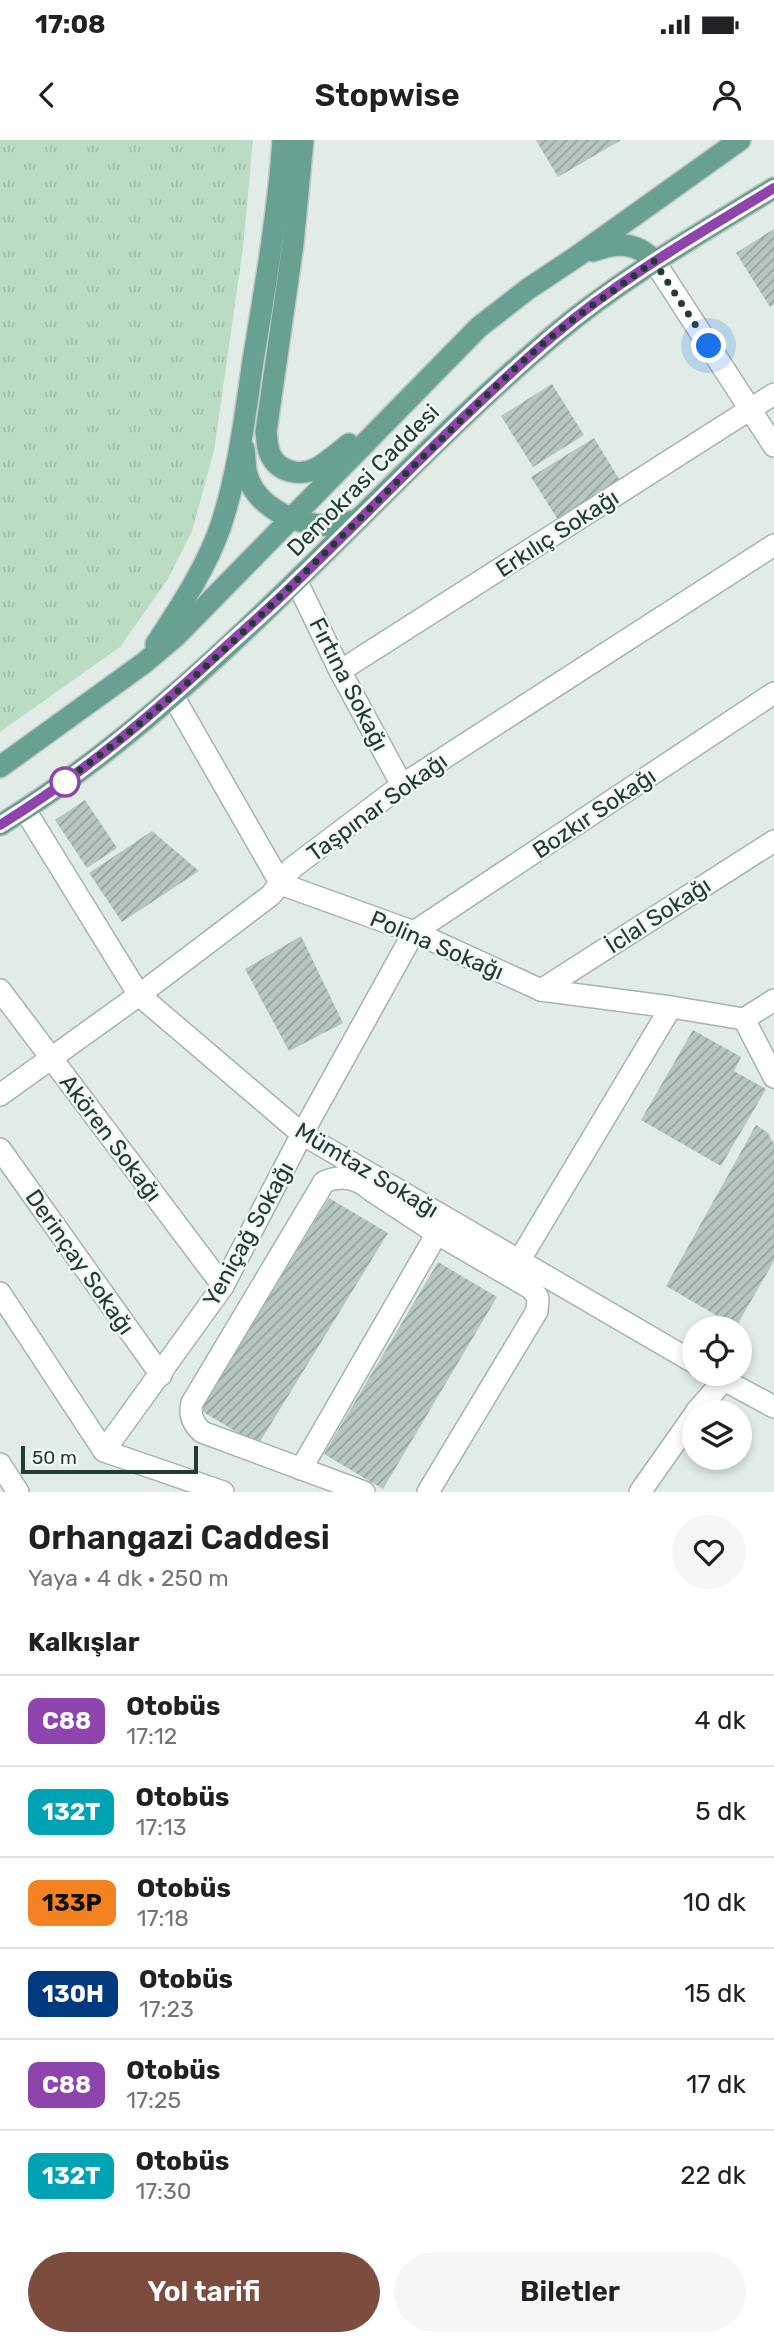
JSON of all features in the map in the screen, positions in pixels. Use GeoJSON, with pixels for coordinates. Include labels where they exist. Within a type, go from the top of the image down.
{"type":"FeatureCollection","features":[{"type":"Feature","properties":{"kind":"main road"},"geometry":{"type":"LineString","coordinates":[[144,663],[195,582],[220,528],[243,430],[280,185],[283,140]]}},
{"type":"Feature","properties":{"kind":"main road"},"geometry":{"type":"LineString","coordinates":[[303,140],[293,244],[266,432],[268,451],[274,462],[286,470],[300,473],[316,468],[399,408]]}},
{"type":"Feature","properties":{"kind":"main road","name":"Demokrasi Caddesi"},"geometry":{"type":"LineString","coordinates":[[0,767],[144,663],[176,636],[479,327],[528,289],[740,140]]}},
{"type":"Feature","properties":{"kind":"main road","name":"Demokrasi Caddesi"},"geometry":{"type":"LineString","coordinates":[[0,825],[100,757],[173,696],[297,582],[359,519],[556,333],[654,261],[774,188]]}},
{"type":"Feature","properties":{"kind":"main road"},"geometry":{"type":"LineString","coordinates":[[576,257],[608,245],[626,244],[644,250],[654,261]]}},
{"type":"Feature","properties":{"kind":"main road"},"geometry":{"type":"LineString","coordinates":[[243,430],[246,473],[254,490],[270,507],[290,518],[310,524],[336,525],[359,519]]}},
{"type":"Feature","properties":{"kind":"street"},"geometry":{"type":"LineString","coordinates":[[654,261],[774,446]]}},
{"type":"Feature","properties":{"kind":"street","name":"Erkılıç Sokağı"},"geometry":{"type":"LineString","coordinates":[[340,671],[774,394]]}},
{"type":"Feature","properties":{"kind":"street","name":"Taşpınar Sokağı"},"geometry":{"type":"LineString","coordinates":[[0,1095],[271,895],[292,868],[402,785],[774,545]]}},
{"type":"Feature","properties":{"kind":"street","name":"Fırtına Sokağı"},"geometry":{"type":"LineString","coordinates":[[297,582],[340,671],[402,785]]}},
{"type":"Feature","properties":{"kind":"street","name":"Bozkır Sokağı"},"geometry":{"type":"LineString","coordinates":[[414,932],[774,693]]}},
{"type":"Feature","properties":{"kind":"street"},"geometry":{"type":"LineString","coordinates":[[173,696],[281,884]]}},
{"type":"Feature","properties":{"kind":"street","name":"Mümtaz Sokağı"},"geometry":{"type":"LineString","coordinates":[[25,810],[139,995],[302,1134],[441,1225],[519,1261],[682,1355]]}},
{"type":"Feature","properties":{"kind":"street","name":"İclal Sokağı"},"geometry":{"type":"LineString","coordinates":[[541,990],[774,841]]}},
{"type":"Feature","properties":{"kind":"street","name":"Polina Sokağı"},"geometry":{"type":"LineString","coordinates":[[281,884],[414,932],[541,990],[744,1019]]}},
{"type":"Feature","properties":{"kind":"street","name":"Yeniçağ Sokağı"},"geometry":{"type":"LineString","coordinates":[[104,1451],[223,1286],[302,1134],[414,932]]}},
{"type":"Feature","properties":{"kind":"street","name":"Akören Sokağı"},"geometry":{"type":"LineString","coordinates":[[0,990],[223,1286]]}},
{"type":"Feature","properties":{"kind":"street"},"geometry":{"type":"LineString","coordinates":[[774,1000],[744,1019],[774,1077]]}},
{"type":"Feature","properties":{"kind":"street"},"geometry":{"type":"LineString","coordinates":[[519,1261],[671,1007]]}},
{"type":"Feature","properties":{"kind":"street","name":"Derinçay Sokağı"},"geometry":{"type":"LineString","coordinates":[[0,1149],[161,1375]]}},
{"type":"Feature","properties":{"kind":"street"},"geometry":{"type":"LineString","coordinates":[[364,1492],[202,1432],[193,1420],[191,1409],[192,1403],[324,1182],[338,1178],[357,1180],[441,1225],[532,1289],[538,1298],[537,1311],[428,1492]]}},
{"type":"Feature","properties":{"kind":"street"},"geometry":{"type":"LineString","coordinates":[[301,1469],[441,1225]]}},
{"type":"Feature","properties":{"kind":"street"},"geometry":{"type":"LineString","coordinates":[[0,1293],[104,1451],[223,1492]]}},
{"type":"Feature","properties":{"kind":"street"},"geometry":{"type":"LineString","coordinates":[[735,1386],[774,1407]]}},
{"type":"Feature","properties":{"kind":"street"},"geometry":{"type":"LineString","coordinates":[[640,1492],[682,1432]]}},
{"type":"Feature","properties":{"kind":"street"},"geometry":{"type":"LineString","coordinates":[[0,1464],[18,1492]]}},
{"type":"Feature","properties":{"kind":"green space"},"geometry":{"type":"Polygon","coordinates":[[[0,140],[253,140],[243,247],[214,451],[192,531],[168,579],[120,647],[0,732],[0,140]]]}},
{"type":"Feature","properties":{"kind":"building"},"geometry":{"type":"Polygon","coordinates":[[[536,140],[621,140],[558,177],[536,140]]]}},
{"type":"Feature","properties":{"kind":"building"},"geometry":{"type":"Polygon","coordinates":[[[774,229],[774,305],[770,307],[736,253],[774,229]]]}},
{"type":"Feature","properties":{"kind":"building"},"geometry":{"type":"Polygon","coordinates":[[[552,384],[584,435],[533,467],[501,416],[552,384]]]}},
{"type":"Feature","properties":{"kind":"building"},"geometry":{"type":"Polygon","coordinates":[[[594,438],[621,482],[558,520],[531,477],[594,438]]]}},
{"type":"Feature","properties":{"kind":"building"},"geometry":{"type":"Polygon","coordinates":[[[85,800],[117,848],[87,868],[55,820],[85,800]]]}},
{"type":"Feature","properties":{"kind":"building"},"geometry":{"type":"Polygon","coordinates":[[[152,831],[199,871],[122,922],[89,873],[152,831]]]}},
{"type":"Feature","properties":{"kind":"building"},"geometry":{"type":"Polygon","coordinates":[[[301,936],[343,1023],[289,1051],[245,969],[301,936]]]}},
{"type":"Feature","properties":{"kind":"building"},"geometry":{"type":"Polygon","coordinates":[[[693,1030],[741,1057],[734,1071],[766,1089],[721,1166],[641,1120],[693,1030]]]}},
{"type":"Feature","properties":{"kind":"building"},"geometry":{"type":"Polygon","coordinates":[[[756,1125],[768,1133],[774,1144],[774,1261],[742,1316],[717,1316],[666,1286],[756,1125]]]}},
{"type":"Feature","properties":{"kind":"building"},"geometry":{"type":"Polygon","coordinates":[[[329,1198],[388,1233],[258,1445],[200,1410],[329,1198]]]}},
{"type":"Feature","properties":{"kind":"building"},"geometry":{"type":"Polygon","coordinates":[[[438,1262],[497,1297],[383,1489],[324,1454],[438,1262]]]}},
{"type":"Feature","properties":{"kind":"bus line","name":"C88"},"geometry":{"type":"LineString","coordinates":[[0,825],[100,757],[173,696],[297,582],[386,492],[556,333],[654,261],[774,188]]}},
{"type":"Feature","properties":{"kind":"route"},"geometry":{"type":"LineString","coordinates":[[65,782],[62,783],[100,757],[173,696],[297,582],[386,492],[556,333],[654,261],[709,346]]}}]}
